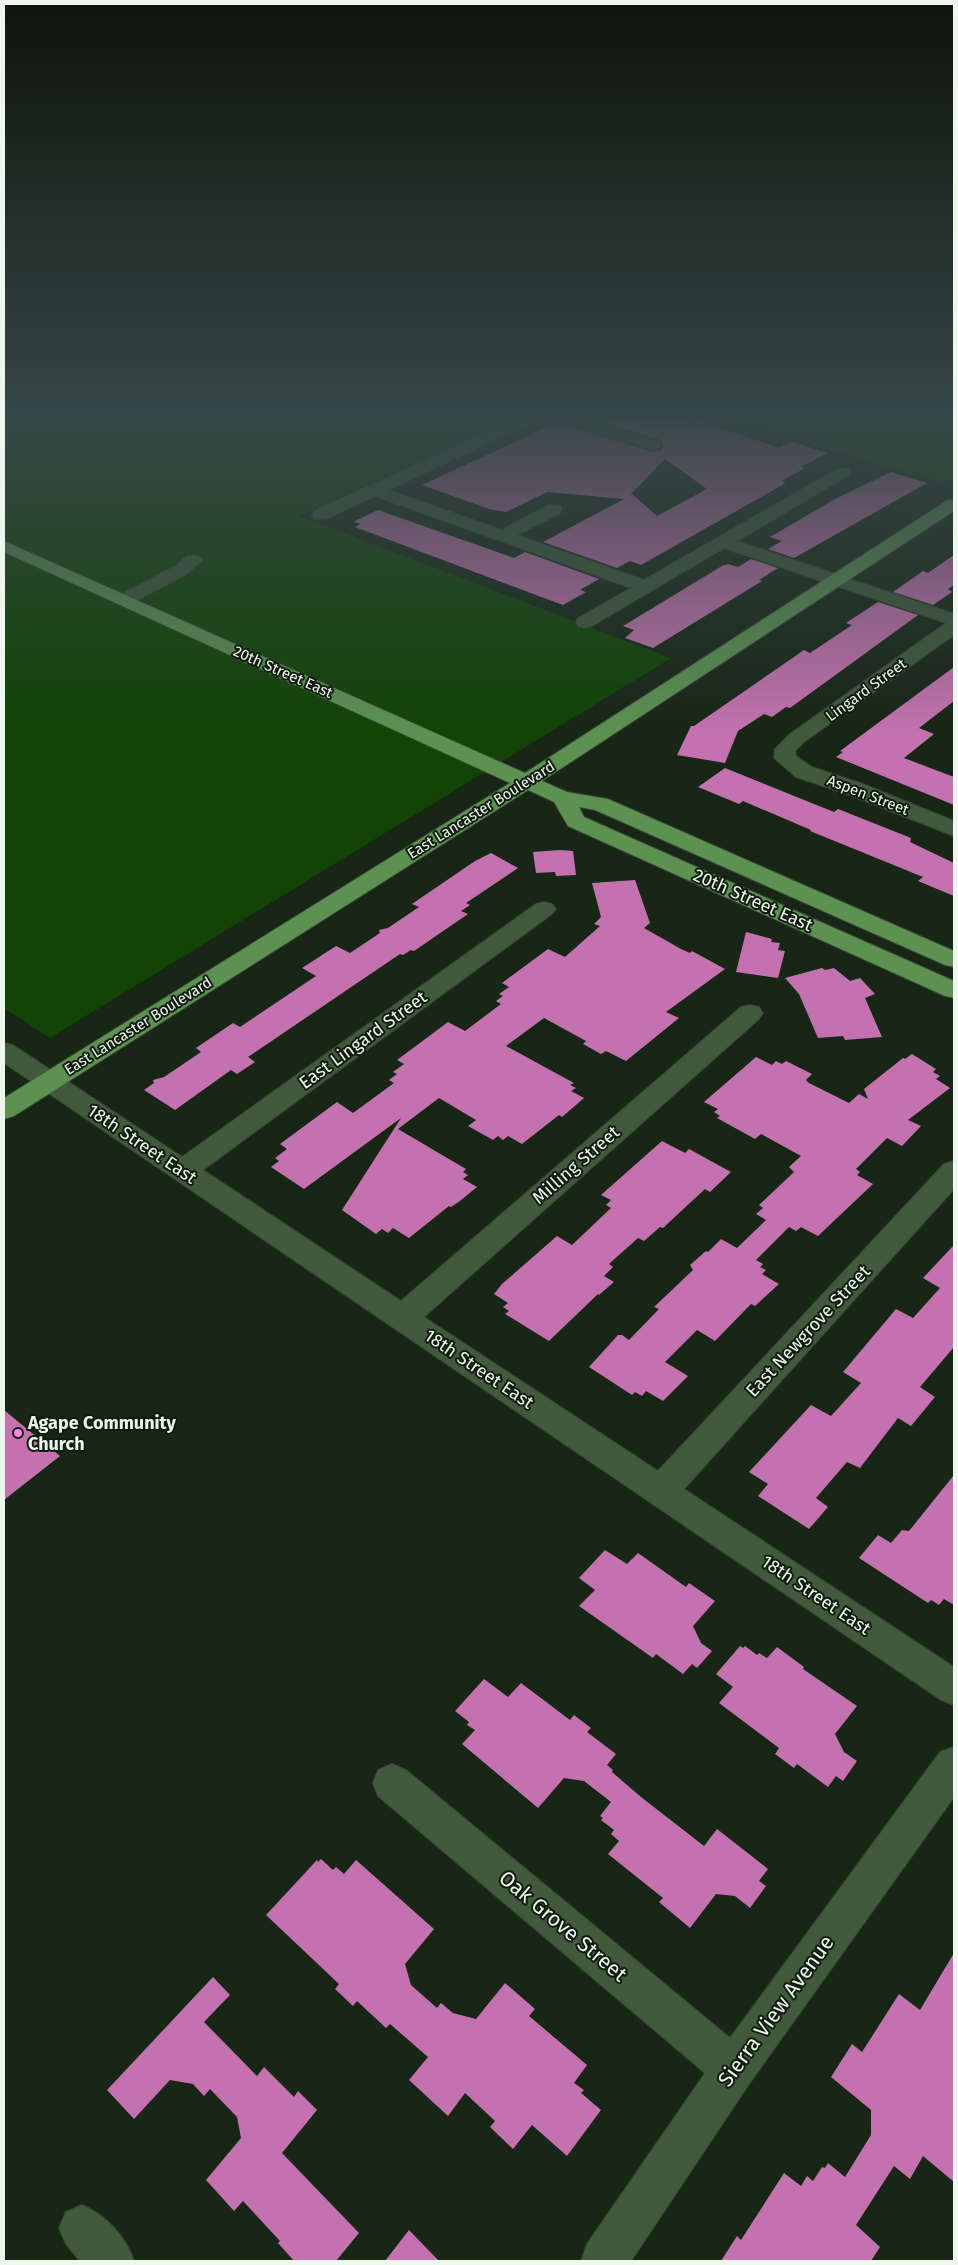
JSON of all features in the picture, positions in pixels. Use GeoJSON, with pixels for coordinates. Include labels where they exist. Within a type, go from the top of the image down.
{"type":"FeatureCollection","features":[{"type":"Feature","properties":{"kind":"main road","name":"East Lancaster Boulevard"},"geometry":{"type":"LineString","coordinates":[[4,1110],[526,782],[930,520]]}},
{"type":"Feature","properties":{"kind":"main road","name":"20th Street East"},"geometry":{"type":"LineString","coordinates":[[4,546],[562,798],[600,804],[954,960]]}},
{"type":"Feature","properties":{"kind":"main road","name":"20th Street East"},"geometry":{"type":"LineString","coordinates":[[562,798],[576,821],[954,990]]}},
{"type":"Feature","properties":{"kind":"street"},"geometry":{"type":"LineString","coordinates":[[457,520],[645,587]]}},
{"type":"Feature","properties":{"kind":"street"},"geometry":{"type":"LineString","coordinates":[[503,536],[534,520]]}},
{"type":"Feature","properties":{"kind":"street"},"geometry":{"type":"LineString","coordinates":[[585,622],[761,520]]}},
{"type":"Feature","properties":{"kind":"street"},"geometry":{"type":"LineString","coordinates":[[723,542],[954,620]]}},
{"type":"Feature","properties":{"kind":"street"},"geometry":{"type":"LineString","coordinates":[[124,600],[181,570],[193,560]]}},
{"type":"Feature","properties":{"kind":"street","name":"Lingard Street"},"geometry":{"type":"LineString","coordinates":[[785,758],[785,748],[797,738],[954,626]]}},
{"type":"Feature","properties":{"kind":"street","name":"Aspen Street"},"geometry":{"type":"LineString","coordinates":[[785,758],[804,772],[855,789],[954,829]]}},
{"type":"Feature","properties":{"kind":"street","name":"East Lingard Street"},"geometry":{"type":"LineString","coordinates":[[182,1171],[544,909]]}},
{"type":"Feature","properties":{"kind":"street","name":"Milling Street"},"geometry":{"type":"LineString","coordinates":[[402,1318],[750,1013]]}},
{"type":"Feature","properties":{"kind":"street","name":"18th Street East"},"geometry":{"type":"LineString","coordinates":[[4,1051],[954,1688]]}},
{"type":"Feature","properties":{"kind":"street","name":"East Newgrove Street"},"geometry":{"type":"LineString","coordinates":[[661,1491],[954,1171]]}},
{"type":"Feature","properties":{"kind":"street","name":"Sierra View Avenue"},"geometry":{"type":"LineString","coordinates":[[604,2261],[734,2068],[954,1764]]}},
{"type":"Feature","properties":{"kind":"street","name":"Oak Grove Street"},"geometry":{"type":"LineString","coordinates":[[392,1783],[734,2068]]}},
{"type":"Feature","properties":{"kind":"street"},"geometry":{"type":"LineString","coordinates":[[82,2228],[111,2261]]}},
{"type":"Feature","properties":{"kind":"green space"},"geometry":{"type":"Polygon","coordinates":[[[4,520],[309,520],[671,658],[50,1038],[4,1008],[4,520]]]}},
{"type":"Feature","properties":{"kind":"building"},"geometry":{"type":"Polygon","coordinates":[[[358,520],[405,520],[514,558],[525,552],[599,579],[580,590],[586,592],[563,605],[355,527],[361,524],[353,522],[358,520]]]}},
{"type":"Feature","properties":{"kind":"building"},"geometry":{"type":"Polygon","coordinates":[[[585,520],[721,520],[641,565],[630,561],[617,568],[543,542],[585,520]]]}},
{"type":"Feature","properties":{"kind":"building"},"geometry":{"type":"Polygon","coordinates":[[[800,520],[862,520],[794,558],[768,549],[782,541],[770,537],[800,520]]]}},
{"type":"Feature","properties":{"kind":"building"},"geometry":{"type":"Polygon","coordinates":[[[954,555],[954,585],[948,589],[952,592],[933,605],[893,592],[923,571],[928,573],[954,555]]]}},
{"type":"Feature","properties":{"kind":"building"},"geometry":{"type":"Polygon","coordinates":[[[751,559],[778,568],[759,580],[762,581],[653,648],[625,638],[634,630],[623,626],[722,566],[728,564],[738,567],[751,559]]]}},
{"type":"Feature","properties":{"kind":"building"},"geometry":{"type":"Polygon","coordinates":[[[878,602],[918,615],[790,708],[786,707],[772,717],[764,714],[738,731],[725,763],[677,755],[691,726],[694,726],[804,650],[810,653],[852,625],[846,623],[878,602]]]}},
{"type":"Feature","properties":{"kind":"building"},"geometry":{"type":"Polygon","coordinates":[[[954,667],[954,701],[919,728],[934,734],[904,758],[954,777],[954,805],[836,757],[843,752],[840,751],[954,667]]]}},
{"type":"Feature","properties":{"kind":"building"},"geometry":{"type":"Polygon","coordinates":[[[725,768],[834,812],[838,809],[911,838],[910,842],[954,863],[954,896],[918,881],[923,877],[810,831],[743,801],[739,804],[698,787],[725,768]]]}},
{"type":"Feature","properties":{"kind":"building"},"geometry":{"type":"Polygon","coordinates":[[[573,851],[576,875],[556,876],[555,872],[536,873],[533,852],[573,851]]]}},
{"type":"Feature","properties":{"kind":"building"},"geometry":{"type":"Polygon","coordinates":[[[491,853],[518,868],[466,903],[470,905],[461,911],[468,914],[414,951],[411,950],[403,955],[400,954],[248,1057],[255,1062],[237,1074],[231,1070],[175,1110],[144,1090],[154,1083],[153,1080],[164,1077],[201,1052],[196,1048],[233,1023],[240,1027],[316,976],[302,968],[336,946],[350,953],[380,933],[379,930],[388,928],[419,907],[412,904],[475,861],[491,853]]]}},
{"type":"Feature","properties":{"kind":"building"},"geometry":{"type":"Polygon","coordinates":[[[635,880],[650,923],[644,928],[681,949],[690,953],[692,951],[725,969],[666,1012],[679,1018],[626,1061],[606,1051],[601,1054],[583,1044],[586,1041],[544,1018],[506,1046],[574,1083],[570,1085],[576,1088],[571,1091],[584,1098],[562,1117],[559,1115],[522,1144],[508,1136],[503,1140],[498,1136],[493,1140],[468,1126],[476,1120],[439,1098],[398,1129],[466,1169],[463,1172],[468,1175],[463,1179],[477,1187],[460,1201],[451,1207],[449,1206],[409,1238],[393,1228],[388,1233],[382,1229],[376,1234],[342,1210],[401,1118],[304,1189],[271,1167],[279,1161],[275,1158],[287,1149],[280,1144],[337,1102],[353,1113],[394,1083],[389,1080],[397,1074],[393,1072],[404,1064],[397,1060],[448,1022],[465,1031],[501,1004],[496,1001],[503,996],[499,994],[509,987],[502,983],[548,949],[565,957],[600,926],[594,924],[601,917],[592,883],[635,880]]]}},
{"type":"Feature","properties":{"kind":"building"},"geometry":{"type":"Polygon","coordinates":[[[746,932],[772,939],[771,942],[780,943],[778,950],[785,951],[778,978],[736,972],[746,932]]]}},
{"type":"Feature","properties":{"kind":"building"},"geometry":{"type":"Polygon","coordinates":[[[822,968],[825,970],[834,968],[850,981],[860,978],[875,994],[865,998],[882,1037],[845,1040],[843,1036],[818,1038],[799,994],[785,978],[822,968]]]}},
{"type":"Feature","properties":{"kind":"building"},"geometry":{"type":"Polygon","coordinates":[[[912,1054],[936,1069],[933,1072],[940,1076],[936,1079],[950,1088],[908,1120],[921,1126],[902,1146],[887,1138],[856,1169],[860,1172],[857,1175],[873,1184],[818,1236],[801,1227],[796,1231],[789,1227],[756,1260],[763,1264],[760,1267],[766,1270],[762,1274],[779,1284],[755,1306],[751,1304],[715,1341],[697,1330],[665,1362],[688,1376],[663,1401],[646,1391],[642,1396],[635,1392],[632,1395],[589,1367],[618,1335],[622,1335],[629,1340],[659,1309],[654,1307],[693,1270],[690,1265],[706,1251],[708,1252],[721,1239],[737,1248],[766,1220],[756,1214],[763,1208],[759,1205],[794,1172],[789,1167],[801,1156],[761,1134],[755,1139],[717,1118],[720,1116],[714,1112],[718,1109],[704,1102],[756,1057],[772,1065],[776,1061],[782,1064],[786,1061],[812,1074],[806,1080],[809,1083],[849,1103],[859,1094],[868,1099],[864,1089],[903,1058],[905,1059],[912,1054]]]}},
{"type":"Feature","properties":{"kind":"building"},"geometry":{"type":"Polygon","coordinates":[[[662,1141],[685,1153],[689,1149],[731,1172],[710,1192],[705,1189],[663,1228],[660,1227],[644,1241],[638,1238],[609,1264],[613,1267],[604,1276],[614,1282],[598,1294],[549,1341],[505,1314],[509,1311],[503,1307],[508,1303],[494,1294],[502,1284],[557,1236],[572,1245],[611,1208],[606,1205],[611,1200],[601,1195],[662,1141]]]}},
{"type":"Feature","properties":{"kind":"building"},"geometry":{"type":"Polygon","coordinates":[[[954,1245],[954,1347],[920,1387],[935,1397],[911,1426],[898,1418],[860,1468],[847,1462],[816,1498],[828,1507],[809,1529],[758,1496],[768,1484],[749,1472],[811,1405],[831,1416],[861,1383],[843,1372],[896,1309],[913,1318],[940,1288],[923,1278],[954,1245]]]}},
{"type":"Feature","properties":{"kind":"building","name":"Agape Community Church"},"geometry":{"type":"Polygon","coordinates":[[[4,1410],[60,1456],[4,1500],[4,1410]]]}},
{"type":"Feature","properties":{"kind":"building"},"geometry":{"type":"Polygon","coordinates":[[[954,1475],[954,1605],[944,1599],[939,1605],[931,1600],[928,1603],[859,1558],[878,1535],[891,1543],[902,1530],[909,1531],[954,1475]]]}},
{"type":"Feature","properties":{"kind":"building"},"geometry":{"type":"Polygon","coordinates":[[[605,1550],[627,1564],[638,1553],[686,1587],[689,1583],[715,1601],[693,1626],[701,1643],[712,1651],[697,1668],[692,1664],[683,1674],[656,1654],[653,1658],[579,1606],[595,1590],[579,1578],[605,1550]]]}},
{"type":"Feature","properties":{"kind":"building"},"geometry":{"type":"Polygon","coordinates":[[[740,1646],[743,1648],[745,1646],[757,1655],[759,1653],[767,1658],[777,1647],[804,1667],[803,1669],[857,1706],[835,1734],[844,1752],[857,1761],[843,1781],[836,1776],[828,1787],[797,1764],[794,1768],[775,1754],[779,1748],[719,1703],[733,1687],[716,1674],[740,1646]]]}},
{"type":"Feature","properties":{"kind":"building"},"geometry":{"type":"Polygon","coordinates":[[[484,1679],[508,1697],[521,1683],[570,1720],[574,1715],[591,1728],[587,1732],[616,1754],[607,1765],[613,1770],[612,1772],[641,1797],[704,1846],[717,1829],[768,1869],[759,1881],[766,1886],[750,1908],[735,1896],[716,1894],[690,1928],[659,1902],[663,1898],[608,1854],[619,1841],[611,1834],[614,1830],[601,1820],[603,1818],[600,1816],[611,1802],[584,1781],[564,1778],[538,1808],[462,1744],[475,1730],[467,1725],[469,1722],[455,1711],[484,1679]]]}},
{"type":"Feature","properties":{"kind":"building"},"geometry":{"type":"Polygon","coordinates":[[[321,1859],[333,1870],[336,1867],[344,1874],[356,1860],[434,1929],[405,1964],[411,1985],[437,2008],[441,2003],[453,2013],[476,2019],[505,1983],[535,2009],[529,2016],[587,2065],[574,2083],[584,2090],[581,2093],[601,2110],[567,2156],[532,2125],[513,2149],[490,2127],[495,2121],[465,2093],[448,2116],[409,2080],[428,2057],[390,2024],[386,2028],[357,2001],[353,2006],[335,1989],[339,1984],[266,1915],[317,1860],[318,1862],[321,1859]]]}},
{"type":"Feature","properties":{"kind":"building"},"geometry":{"type":"Polygon","coordinates":[[[954,1953],[954,2182],[923,2156],[910,2179],[894,2166],[856,2225],[880,2247],[871,2261],[721,2261],[737,2236],[741,2240],[784,2173],[801,2186],[807,2176],[813,2181],[822,2167],[825,2168],[828,2163],[845,2177],[871,2135],[871,2110],[831,2077],[852,2044],[862,2052],[899,1994],[920,2010],[954,1953]]]}},
{"type":"Feature","properties":{"kind":"building"},"geometry":{"type":"Polygon","coordinates":[[[213,1977],[230,1995],[204,2022],[257,2076],[264,2067],[294,2097],[298,2091],[317,2110],[282,2153],[359,2233],[336,2261],[294,2261],[278,2243],[280,2241],[243,2201],[234,2211],[206,2180],[241,2138],[237,2117],[210,2089],[204,2096],[193,2084],[170,2080],[134,2119],[107,2090],[213,1977]]]}},
{"type":"Feature","properties":{"kind":"building"},"geometry":{"type":"Polygon","coordinates":[[[409,2230],[439,2261],[385,2261],[409,2230]]]}},
{"type":"Feature","properties":{"kind":"place","name":"Agape Community Church"},"geometry":{"type":"Point","coordinates":[18,1433]}}]}
